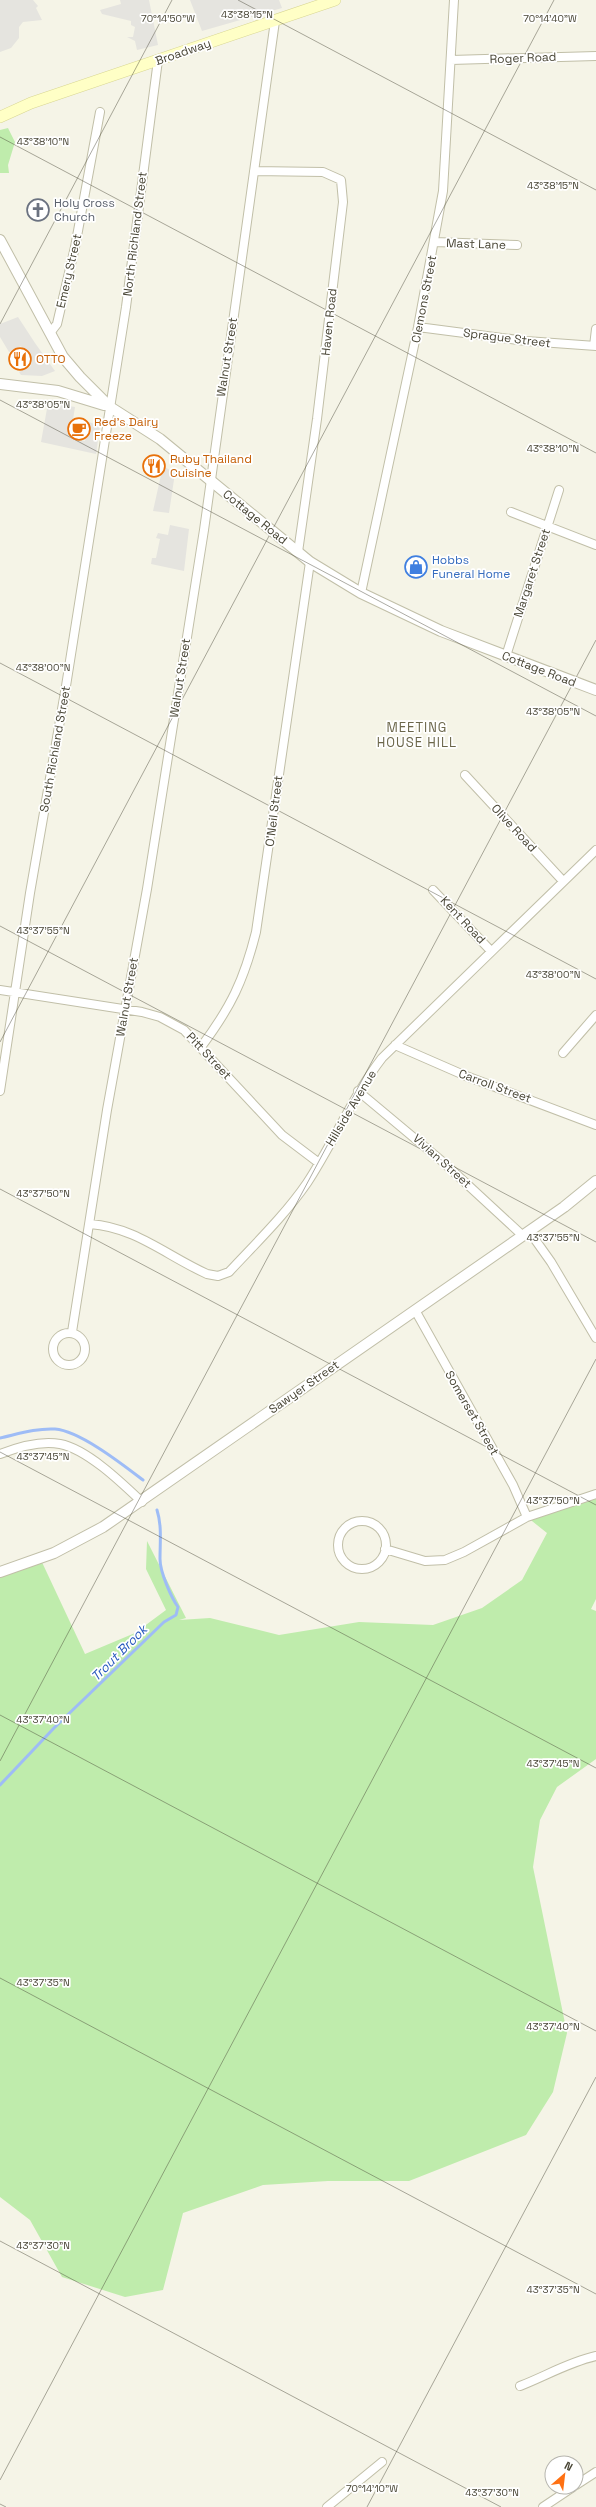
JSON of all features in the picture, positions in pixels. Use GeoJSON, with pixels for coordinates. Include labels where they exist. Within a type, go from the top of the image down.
{"type":"FeatureCollection","features":[{"type":"Feature","properties":{"kind":"main road","name":"Broadway"},"geometry":{"type":"LineString","coordinates":[[0,117],[31,103],[335,0]]}},
{"type":"Feature","properties":{"kind":"main road","name":"Broadway"},"geometry":{"type":"LineString","coordinates":[[0,108],[31,103]]}},
{"type":"Feature","properties":{"kind":"street","name":"Clemons Street"},"geometry":{"type":"LineString","coordinates":[[361,593],[418,327],[435,242],[443,191],[454,0]]}},
{"type":"Feature","properties":{"kind":"street","name":"Walnut Street"},"geometry":{"type":"LineString","coordinates":[[72,1332],[125,1008],[147,889],[211,481],[275,21]]}},
{"type":"Feature","properties":{"kind":"street","name":"Roger Road"},"geometry":{"type":"LineString","coordinates":[[451,60],[596,56]]}},
{"type":"Feature","properties":{"kind":"street","name":"North Richland Street"},"geometry":{"type":"LineString","coordinates":[[110,407],[127,299],[158,60]]}},
{"type":"Feature","properties":{"kind":"street","name":"Emery Street"},"geometry":{"type":"LineString","coordinates":[[50,333],[57,324],[74,255],[100,112]]}},
{"type":"Feature","properties":{"kind":"street","name":"Haven Road"},"geometry":{"type":"LineString","coordinates":[[254,171],[323,172],[341,180],[342,187],[343,202],[330,316],[298,552]]}},
{"type":"Feature","properties":{"kind":"street","name":"Cottage Road"},"geometry":{"type":"LineString","coordinates":[[0,240],[68,364],[110,407],[160,439],[310,562],[361,593],[442,631],[596,690]]}},
{"type":"Feature","properties":{"kind":"street","name":"Mast Lane"},"geometry":{"type":"LineString","coordinates":[[435,242],[517,245]]}},
{"type":"Feature","properties":{"kind":"street","name":"Sprague Street"},"geometry":{"type":"LineString","coordinates":[[418,327],[526,341],[595,346]]}},
{"type":"Feature","properties":{"kind":"street"},"geometry":{"type":"LineString","coordinates":[[595,346],[596,329]]}},
{"type":"Feature","properties":{"kind":"street"},"geometry":{"type":"LineString","coordinates":[[0,384],[58,391],[89,399],[110,407]]}},
{"type":"Feature","properties":{"kind":"street","name":"South Richland Street"},"geometry":{"type":"LineString","coordinates":[[0,1091],[110,407]]}},
{"type":"Feature","properties":{"kind":"street","name":"Margaret Street"},"geometry":{"type":"LineString","coordinates":[[506,656],[559,490]]}},
{"type":"Feature","properties":{"kind":"street"},"geometry":{"type":"LineString","coordinates":[[511,512],[546,527],[596,545]]}},
{"type":"Feature","properties":{"kind":"street","name":"O'Neil Street"},"geometry":{"type":"LineString","coordinates":[[201,1047],[225,1015],[238,989],[247,966],[256,932],[310,562]]}},
{"type":"Feature","properties":{"kind":"street","name":"Olive Road"},"geometry":{"type":"LineString","coordinates":[[465,775],[563,881]]}},
{"type":"Feature","properties":{"kind":"street","name":"Hillside Avenue"},"geometry":{"type":"LineString","coordinates":[[90,1224],[108,1225],[130,1233],[190,1267],[207,1274],[218,1276],[229,1272],[294,1202],[319,1163],[358,1091],[395,1045],[596,850]]}},
{"type":"Feature","properties":{"kind":"street","name":"Kent Road"},"geometry":{"type":"LineString","coordinates":[[433,890],[492,951]]}},
{"type":"Feature","properties":{"kind":"street","name":"Pitt Street"},"geometry":{"type":"LineString","coordinates":[[0,990],[125,1008],[160,1017],[184,1030],[282,1135],[319,1163]]}},
{"type":"Feature","properties":{"kind":"street"},"geometry":{"type":"LineString","coordinates":[[563,1053],[596,1015]]}},
{"type":"Feature","properties":{"kind":"street","name":"Carroll Street"},"geometry":{"type":"LineString","coordinates":[[395,1045],[466,1076],[596,1125]]}},
{"type":"Feature","properties":{"kind":"street","name":"Vivian Street"},"geometry":{"type":"LineString","coordinates":[[358,1091],[525,1233],[551,1262],[596,1338]]}},
{"type":"Feature","properties":{"kind":"street","name":"Sawyer Street"},"geometry":{"type":"LineString","coordinates":[[0,1572],[74,1544],[142,1502],[525,1233],[596,1180]]}},
{"type":"Feature","properties":{"kind":"street","name":"Somerset Street"},"geometry":{"type":"LineString","coordinates":[[415,1310],[513,1485],[527,1517]]}},
{"type":"Feature","properties":{"kind":"street"},"geometry":{"type":"LineString","coordinates":[[72,1332],[82,1338],[85,1344],[85,1355],[74,1364],[64,1364],[57,1359],[53,1347],[61,1334],[72,1332]]}},
{"type":"Feature","properties":{"kind":"street"},"geometry":{"type":"LineString","coordinates":[[0,1454],[32,1444],[59,1444],[67,1446],[103,1468],[142,1502]]}},
{"type":"Feature","properties":{"kind":"street"},"geometry":{"type":"LineString","coordinates":[[385,1549],[425,1560],[445,1560],[464,1552],[527,1517],[596,1494]]}},
{"type":"Feature","properties":{"kind":"street"},"geometry":{"type":"LineString","coordinates":[[366,1521],[380,1529],[385,1537],[385,1549],[378,1562],[371,1567],[360,1569],[348,1565],[343,1559],[338,1543],[340,1533],[348,1524],[366,1521]]}},
{"type":"Feature","properties":{"kind":"street"},"geometry":{"type":"LineString","coordinates":[[520,2386],[549,2375],[568,2364],[596,2356]]}},
{"type":"Feature","properties":{"kind":"street"},"geometry":{"type":"LineString","coordinates":[[327,2507],[382,2462]]}},
{"type":"Feature","properties":{"kind":"street"},"geometry":{"type":"LineString","coordinates":[[584,2480],[596,2472]]}},
{"type":"Feature","properties":{"kind":"street"},"geometry":{"type":"LineString","coordinates":[[543,2507],[561,2495]]}},
{"type":"Feature","properties":{"kind":"green space"},"geometry":{"type":"Polygon","coordinates":[[[8,128],[15,142],[8,165],[9,173],[0,173],[0,130],[8,128]]]}},
{"type":"Feature","properties":{"kind":"green space"},"geometry":{"type":"Polygon","coordinates":[[[596,1494],[596,1599],[591,1609],[596,1611],[596,1759],[557,1787],[540,1820],[533,1867],[567,2033],[553,2092],[526,2135],[409,2181],[328,2181],[263,2185],[183,2213],[163,2290],[125,2297],[62,2277],[30,2220],[0,2197],[0,1572],[40,1558],[85,1654],[135,1633],[166,1610],[146,1569],[147,1541],[186,1618],[179,1620],[210,1618],[279,1635],[359,1622],[433,1625],[482,1608],[522,1580],[547,1533],[527,1517],[596,1494]]]}},
{"type":"Feature","properties":{"kind":"shaded area"},"geometry":{"type":"Polygon","coordinates":[[[0,0],[33,0],[38,6],[36,8],[42,20],[23,22],[19,27],[19,38],[11,48],[0,52],[0,0]]]}},
{"type":"Feature","properties":{"kind":"shaded area"},"geometry":{"type":"Polygon","coordinates":[[[120,0],[149,0],[158,45],[137,50],[135,41],[127,37],[133,37],[135,27],[131,25],[131,21],[102,14],[100,10],[121,4],[120,0]]]}},
{"type":"Feature","properties":{"kind":"shaded area"},"geometry":{"type":"Polygon","coordinates":[[[190,0],[279,0],[282,8],[202,31],[190,0]]]}},
{"type":"Feature","properties":{"kind":"shaded area"},"geometry":{"type":"Polygon","coordinates":[[[18,317],[55,371],[42,376],[21,375],[19,372],[31,366],[21,346],[9,352],[0,337],[0,324],[18,317]]]}},
{"type":"Feature","properties":{"kind":"shaded area"},"geometry":{"type":"Polygon","coordinates":[[[48,403],[75,407],[70,438],[85,441],[89,422],[100,426],[96,454],[41,442],[48,403]]]}},
{"type":"Feature","properties":{"kind":"shaded area"},"geometry":{"type":"Polygon","coordinates":[[[163,466],[175,473],[169,513],[153,511],[163,466]]]}},
{"type":"Feature","properties":{"kind":"shaded area"},"geometry":{"type":"Polygon","coordinates":[[[170,525],[189,529],[184,571],[151,564],[152,558],[156,558],[160,539],[156,538],[158,533],[168,535],[170,525]]]}},
{"type":"Feature","properties":{"kind":"waterway","name":"Trout Brook"},"geometry":{"type":"LineString","coordinates":[[0,1438],[41,1429],[65,1431],[100,1449],[143,1480]]}},
{"type":"Feature","properties":{"kind":"waterway","name":"Trout Brook"},"geometry":{"type":"LineString","coordinates":[[0,1785],[54,1728],[164,1622],[176,1615],[178,1607],[166,1584],[160,1564],[160,1528],[157,1510]]}},
{"type":"Feature","properties":{"kind":"place","name":"Holy Cross Church"},"geometry":{"type":"Point","coordinates":[38,210]}},
{"type":"Feature","properties":{"kind":"place","name":"OTTO"},"geometry":{"type":"Point","coordinates":[20,359]}},
{"type":"Feature","properties":{"kind":"place","name":"Red's Dairy Freeze"},"geometry":{"type":"Point","coordinates":[79,429]}},
{"type":"Feature","properties":{"kind":"place","name":"Ruby Thailand Cuisine"},"geometry":{"type":"Point","coordinates":[154,466]}},
{"type":"Feature","properties":{"kind":"place","name":"Hobbs Funeral Home"},"geometry":{"type":"Point","coordinates":[416,567]}},
{"type":"Feature","properties":{"kind":"district","name":"MEETING HOUSE HILL"},"geometry":{"type":"Point","coordinates":[417,734]}}]}
